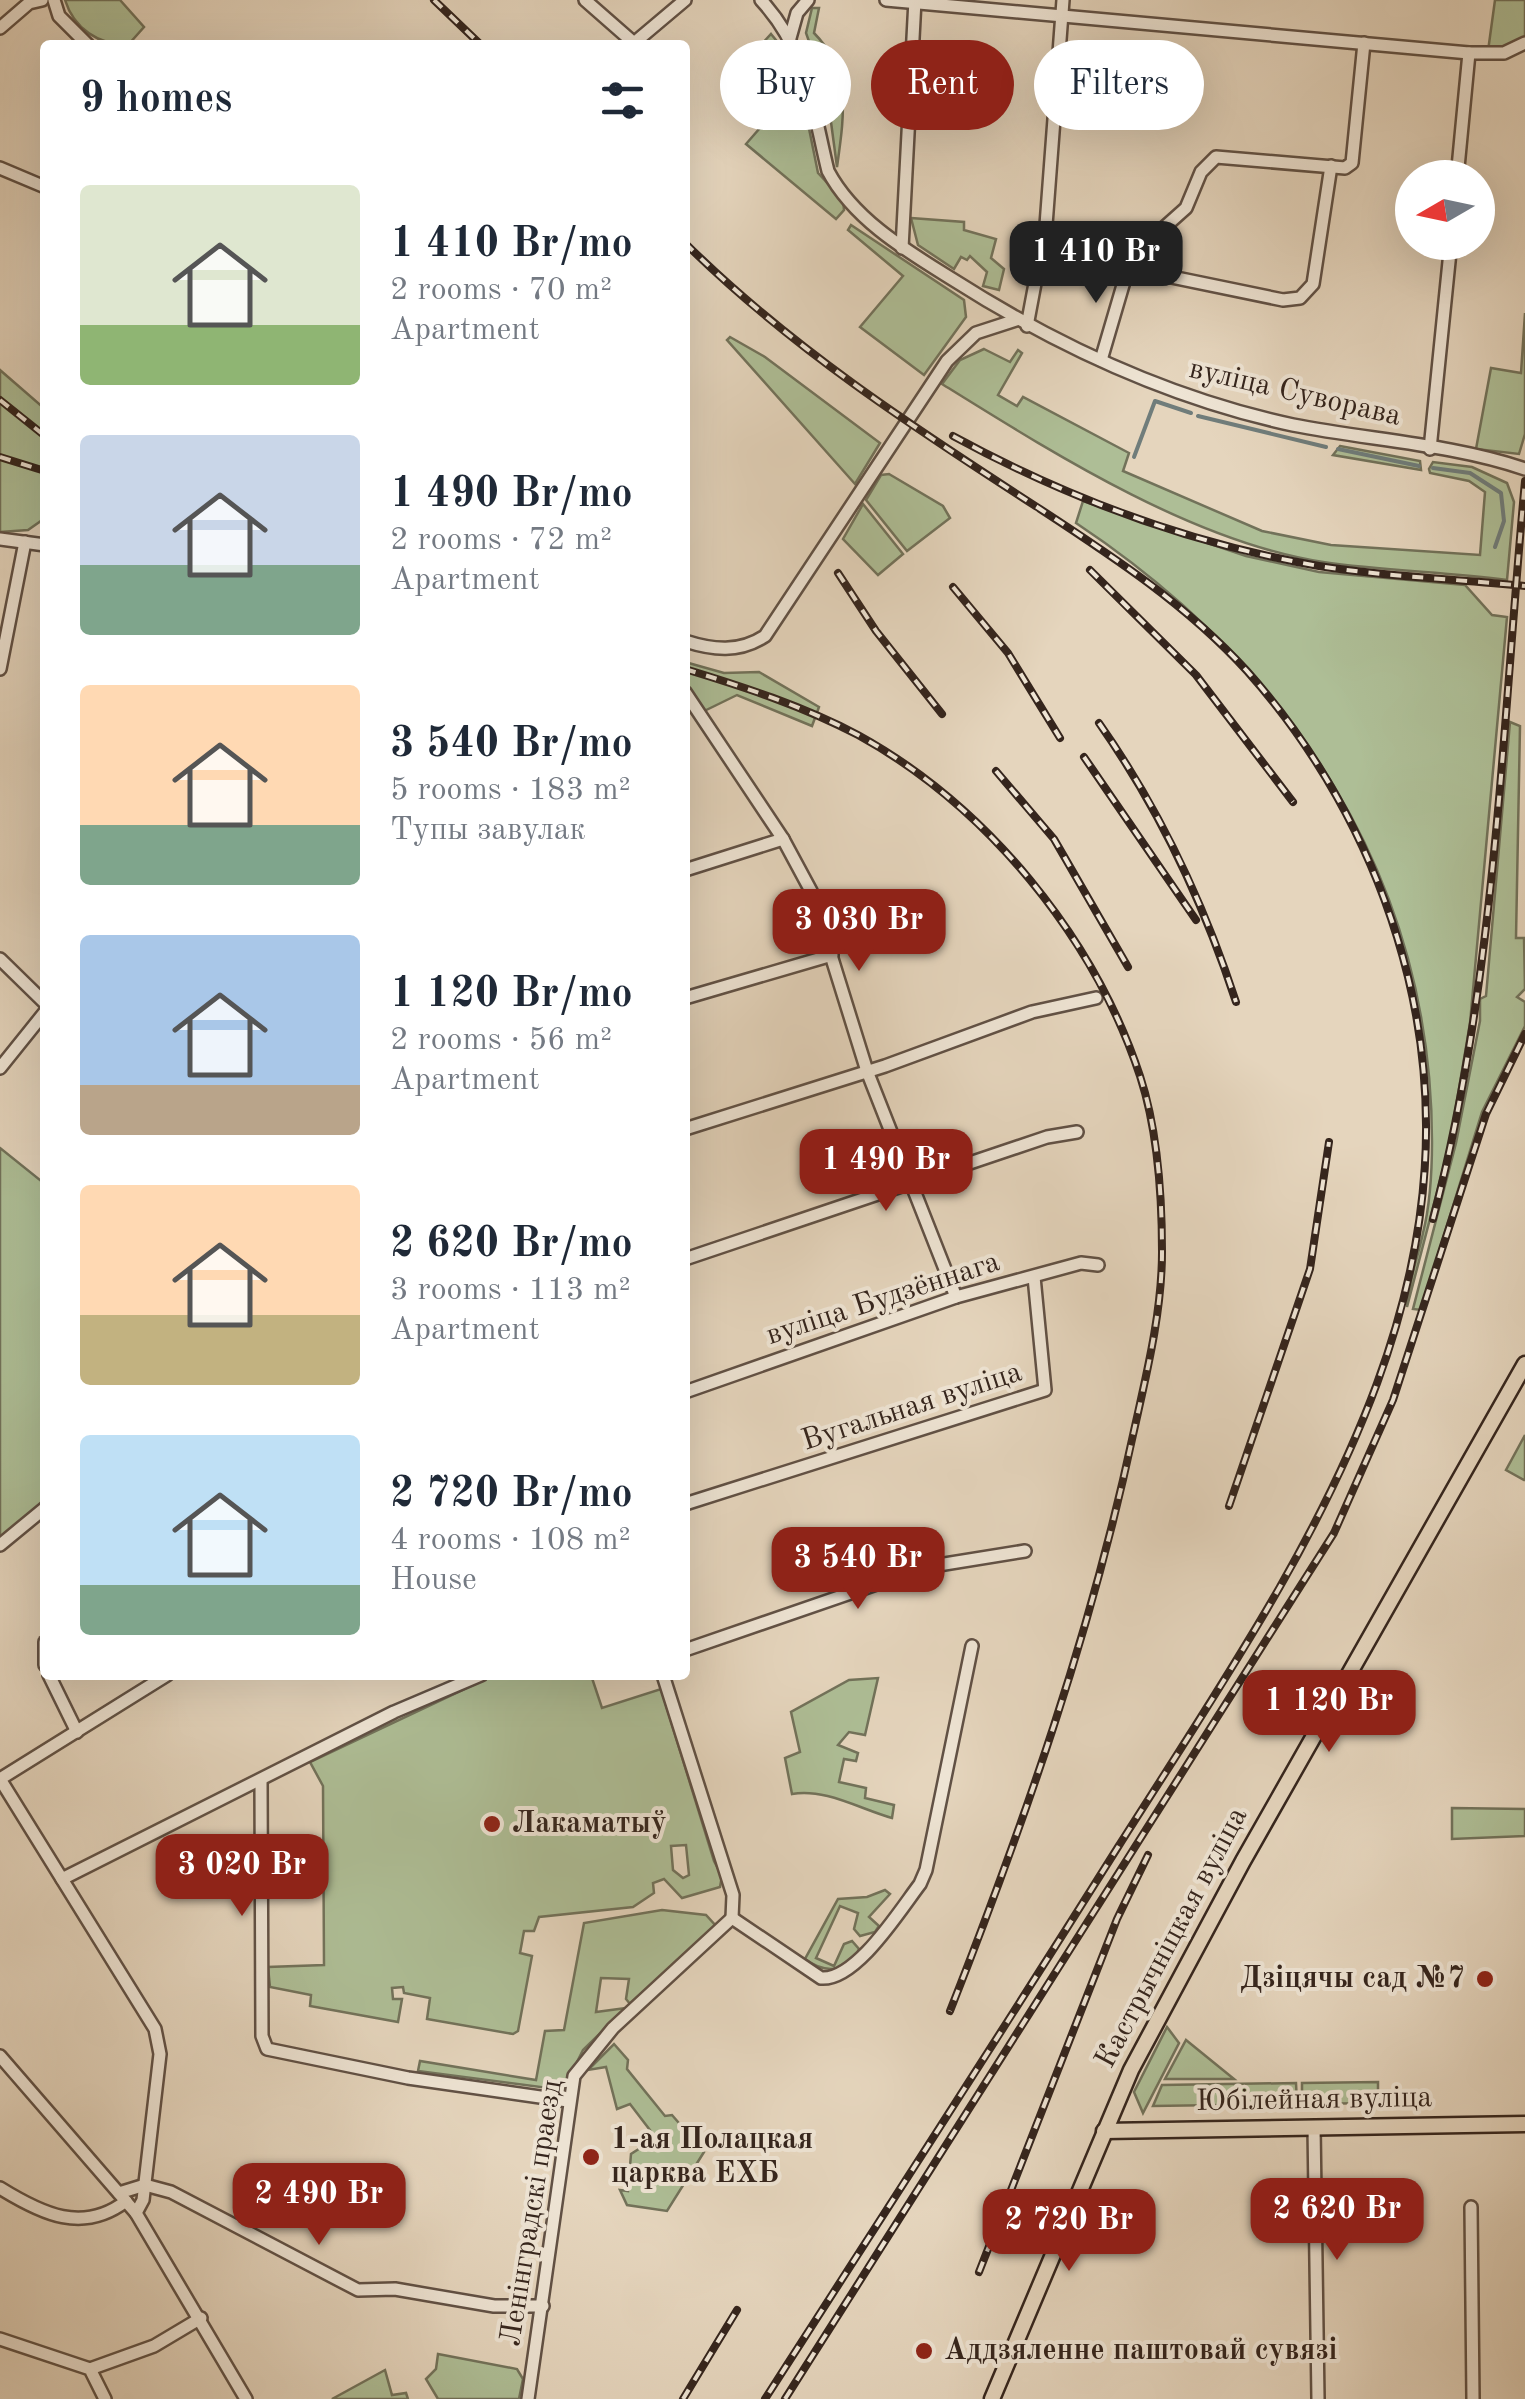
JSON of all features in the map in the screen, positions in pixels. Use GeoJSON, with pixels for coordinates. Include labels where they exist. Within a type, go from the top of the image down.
{"type":"FeatureCollection","features":[{"type":"Feature","properties":{"kind":"main road","name":"Кастрычніцкая вуліца"},"geometry":{"type":"LineString","coordinates":[[992,2399],[1131,2070],[1243,1861],[1525,1364]]}},
{"type":"Feature","properties":{"kind":"main road","name":"Юбілейная вуліца"},"geometry":{"type":"LineString","coordinates":[[1104,2131],[1525,2124]]}},
{"type":"Feature","properties":{"kind":"street"},"geometry":{"type":"LineString","coordinates":[[0,28],[29,4],[42,0]]}},
{"type":"Feature","properties":{"kind":"street"},"geometry":{"type":"LineString","coordinates":[[54,0],[60,16],[83,40]]}},
{"type":"Feature","properties":{"kind":"street"},"geometry":{"type":"LineString","coordinates":[[585,0],[631,40]]}},
{"type":"Feature","properties":{"kind":"street"},"geometry":{"type":"LineString","coordinates":[[637,40],[684,0]]}},
{"type":"Feature","properties":{"kind":"street","name":"вуліца Суворава"},"geometry":{"type":"LineString","coordinates":[[761,0],[790,38],[806,70],[828,170],[836,186],[902,248],[1022,323],[1198,400],[1291,424],[1525,469]]}},
{"type":"Feature","properties":{"kind":"street"},"geometry":{"type":"LineString","coordinates":[[790,38],[797,12],[808,0]]}},
{"type":"Feature","properties":{"kind":"street"},"geometry":{"type":"LineString","coordinates":[[886,0],[1469,53],[1504,53],[1525,43]]}},
{"type":"Feature","properties":{"kind":"street"},"geometry":{"type":"LineString","coordinates":[[690,642],[720,650],[739,648],[765,636],[947,361],[976,333],[1022,323],[1046,225],[1063,0]]}},
{"type":"Feature","properties":{"kind":"street"},"geometry":{"type":"LineString","coordinates":[[902,248],[915,2]]}},
{"type":"Feature","properties":{"kind":"street"},"geometry":{"type":"LineString","coordinates":[[1101,360],[1128,268],[1149,241],[1186,208],[1201,172],[1216,156],[1345,168],[1352,163],[1364,44]]}},
{"type":"Feature","properties":{"kind":"street"},"geometry":{"type":"LineString","coordinates":[[1459,160],[1469,53]]}},
{"type":"Feature","properties":{"kind":"street"},"geometry":{"type":"LineString","coordinates":[[1128,268],[1283,300],[1300,298],[1313,284],[1331,166]]}},
{"type":"Feature","properties":{"kind":"street"},"geometry":{"type":"LineString","coordinates":[[0,168],[40,184]]}},
{"type":"Feature","properties":{"kind":"street"},"geometry":{"type":"LineString","coordinates":[[1430,449],[1449,260]]}},
{"type":"Feature","properties":{"kind":"street"},"geometry":{"type":"LineString","coordinates":[[0,539],[40,544]]}},
{"type":"Feature","properties":{"kind":"street"},"geometry":{"type":"LineString","coordinates":[[0,669],[25,542]]}},
{"type":"Feature","properties":{"kind":"street"},"geometry":{"type":"LineString","coordinates":[[690,699],[783,838],[811,891],[868,1071],[956,1298]]}},
{"type":"Feature","properties":{"kind":"street"},"geometry":{"type":"LineString","coordinates":[[690,868],[783,838]]}},
{"type":"Feature","properties":{"kind":"street"},"geometry":{"type":"LineString","coordinates":[[690,997],[832,954]]}},
{"type":"Feature","properties":{"kind":"street"},"geometry":{"type":"LineString","coordinates":[[0,959],[40,999]]}},
{"type":"Feature","properties":{"kind":"street"},"geometry":{"type":"LineString","coordinates":[[690,1127],[868,1071],[1032,1012],[1096,998]]}},
{"type":"Feature","properties":{"kind":"street"},"geometry":{"type":"LineString","coordinates":[[0,1068],[40,1018]]}},
{"type":"Feature","properties":{"kind":"street"},"geometry":{"type":"LineString","coordinates":[[690,1257],[1047,1137],[1077,1132]]}},
{"type":"Feature","properties":{"kind":"street","name":"вуліца Будзённага"},"geometry":{"type":"LineString","coordinates":[[690,1390],[956,1298],[1081,1263],[1098,1265]]}},
{"type":"Feature","properties":{"kind":"street","name":"Вугальная вуліца"},"geometry":{"type":"LineString","coordinates":[[690,1502],[1046,1390],[1034,1278]]}},
{"type":"Feature","properties":{"kind":"street"},"geometry":{"type":"LineString","coordinates":[[0,1545],[40,1512]]}},
{"type":"Feature","properties":{"kind":"street"},"geometry":{"type":"LineString","coordinates":[[690,1648],[926,1567],[1025,1550]]}},
{"type":"Feature","properties":{"kind":"street"},"geometry":{"type":"LineString","coordinates":[[665,1680],[733,1895],[732,1918],[822,1978],[839,1976],[858,1962],[920,1884],[972,1646]]}},
{"type":"Feature","properties":{"kind":"street"},"geometry":{"type":"LineString","coordinates":[[51,1680],[77,1732]]}},
{"type":"Feature","properties":{"kind":"street"},"geometry":{"type":"LineString","coordinates":[[136,2213],[146,2185],[160,2044],[156,2029],[0,1779],[159,1680]]}},
{"type":"Feature","properties":{"kind":"street"},"geometry":{"type":"LineString","coordinates":[[62,1880],[394,1712],[469,1680]]}},
{"type":"Feature","properties":{"kind":"street"},"geometry":{"type":"LineString","coordinates":[[261,1782],[262,2036],[267,2049],[408,2078],[568,2101]]}},
{"type":"Feature","properties":{"kind":"street","name":"Ленінградскі праезд"},"geometry":{"type":"LineString","coordinates":[[528,2399],[574,2076],[587,2056],[732,1918]]}},
{"type":"Feature","properties":{"kind":"street"},"geometry":{"type":"LineString","coordinates":[[0,2056],[136,2213],[246,2399]]}},
{"type":"Feature","properties":{"kind":"street"},"geometry":{"type":"LineString","coordinates":[[1314,2127],[1318,2399]]}},
{"type":"Feature","properties":{"kind":"street"},"geometry":{"type":"LineString","coordinates":[[0,2188],[54,2213],[86,2221],[109,2214],[123,2197],[146,2185],[172,2192],[358,2290],[396,2289],[494,2306],[544,2306]]}},
{"type":"Feature","properties":{"kind":"street"},"geometry":{"type":"LineString","coordinates":[[1471,2208],[1473,2399]]}},
{"type":"Feature","properties":{"kind":"street"},"geometry":{"type":"LineString","coordinates":[[0,2338],[90,2369],[154,2346],[201,2318]]}},
{"type":"Feature","properties":{"kind":"street"},"geometry":{"type":"LineString","coordinates":[[90,2369],[105,2399]]}},
{"type":"Feature","properties":{"kind":"green space"},"geometry":{"type":"Polygon","coordinates":[[[65,0],[120,0],[144,27],[132,40],[102,40],[81,27],[65,0]]]}},
{"type":"Feature","properties":{"kind":"green space"},"geometry":{"type":"Polygon","coordinates":[[[1495,0],[1525,0],[1525,39],[1516,47],[1488,51],[1495,0]]]}},
{"type":"Feature","properties":{"kind":"green space"},"geometry":{"type":"Polygon","coordinates":[[[812,8],[819,8],[814,33],[820,40],[808,40],[806,33],[812,8]]]}},
{"type":"Feature","properties":{"kind":"green space"},"geometry":{"type":"Polygon","coordinates":[[[758,130],[809,130],[818,173],[843,200],[844,210],[836,219],[746,144],[758,130]]]}},
{"type":"Feature","properties":{"kind":"green space"},"geometry":{"type":"Polygon","coordinates":[[[832,130],[842,130],[837,167],[832,130]]]}},
{"type":"Feature","properties":{"kind":"green space"},"geometry":{"type":"Polygon","coordinates":[[[911,218],[964,222],[964,230],[996,239],[991,258],[1004,269],[999,290],[983,286],[987,272],[970,256],[967,260],[961,257],[954,269],[918,245],[911,218]]]}},
{"type":"Feature","properties":{"kind":"green space"},"geometry":{"type":"Polygon","coordinates":[[[851,225],[964,300],[966,317],[924,375],[860,327],[903,276],[848,230],[851,225]]]}},
{"type":"Feature","properties":{"kind":"green space"},"geometry":{"type":"Polygon","coordinates":[[[1525,313],[1525,434],[1519,454],[1476,449],[1491,368],[1521,373],[1525,313]]]}},
{"type":"Feature","properties":{"kind":"green space"},"geometry":{"type":"Polygon","coordinates":[[[730,337],[765,357],[880,443],[855,484],[727,340],[730,337]]]}},
{"type":"Feature","properties":{"kind":"green space"},"geometry":{"type":"Polygon","coordinates":[[[984,349],[1010,362],[1018,350],[1022,353],[998,395],[1017,406],[1023,397],[1129,453],[1123,471],[1262,531],[1331,545],[1480,555],[1485,492],[1469,481],[1430,473],[1429,469],[1433,462],[1472,467],[1507,483],[1514,502],[1507,580],[1323,562],[1274,551],[1175,515],[1077,465],[942,384],[960,360],[984,349]]]}},
{"type":"Feature","properties":{"kind":"green space"},"geometry":{"type":"Polygon","coordinates":[[[0,370],[40,405],[40,522],[28,530],[0,532],[0,370]]]}},
{"type":"Feature","properties":{"kind":"green space"},"geometry":{"type":"Polygon","coordinates":[[[1340,446],[1420,461],[1421,470],[1333,455],[1340,446]]]}},
{"type":"Feature","properties":{"kind":"green space"},"geometry":{"type":"Polygon","coordinates":[[[889,474],[943,506],[950,518],[907,551],[866,500],[881,475],[889,474]]]}},
{"type":"Feature","properties":{"kind":"green space"},"geometry":{"type":"Polygon","coordinates":[[[1083,501],[1246,556],[1319,572],[1465,585],[1492,615],[1507,617],[1470,1023],[1450,1142],[1407,1307],[1429,1200],[1432,1142],[1425,1045],[1406,954],[1376,868],[1334,787],[1283,712],[1222,642],[1153,580],[1076,523],[1083,501]]]}},
{"type":"Feature","properties":{"kind":"green space"},"geometry":{"type":"Polygon","coordinates":[[[863,504],[903,554],[878,575],[843,539],[863,504]]]}},
{"type":"Feature","properties":{"kind":"green space"},"geometry":{"type":"Polygon","coordinates":[[[690,663],[724,673],[759,672],[819,707],[812,726],[737,695],[694,716],[690,711],[690,663]]]}},
{"type":"Feature","properties":{"kind":"green space"},"geometry":{"type":"Polygon","coordinates":[[[1510,722],[1520,726],[1516,938],[1524,938],[1525,989],[1517,997],[1525,1002],[1525,1026],[1482,1112],[1421,1310],[1413,1309],[1456,1143],[1480,1021],[1480,999],[1486,996],[1510,722]]]}},
{"type":"Feature","properties":{"kind":"green space"},"geometry":{"type":"Polygon","coordinates":[[[0,1148],[40,1180],[40,1506],[0,1539],[0,1148]]]}},
{"type":"Feature","properties":{"kind":"green space"},"geometry":{"type":"Polygon","coordinates":[[[1525,1435],[1525,1480],[1524,1480],[1506,1470],[1525,1435]]]}},
{"type":"Feature","properties":{"kind":"green space"},"geometry":{"type":"Polygon","coordinates":[[[878,1678],[865,1735],[849,1732],[838,1745],[858,1753],[856,1761],[844,1759],[839,1782],[866,1788],[865,1798],[894,1805],[892,1818],[830,1797],[792,1794],[785,1758],[800,1752],[791,1712],[849,1680],[878,1678]]]}},
{"type":"Feature","properties":{"kind":"green space"},"geometry":{"type":"Polygon","coordinates":[[[483,1680],[593,1680],[602,1708],[661,1689],[722,1876],[720,1887],[682,1898],[664,1879],[653,1883],[654,1893],[633,1907],[539,1917],[534,1931],[524,1931],[520,1953],[532,1956],[518,2031],[513,2034],[427,2019],[430,1998],[404,1993],[403,1987],[392,1988],[393,1999],[402,1999],[398,2022],[310,2006],[311,1995],[270,1987],[268,1967],[324,1965],[323,1786],[310,1762],[483,1680]],[[686,1845],[671,1846],[673,1870],[683,1878],[689,1875],[686,1845]]]}},
{"type":"Feature","properties":{"kind":"green space"},"geometry":{"type":"Polygon","coordinates":[[[1452,1808],[1525,1809],[1525,1836],[1452,1839],[1452,1808]]]}},
{"type":"Feature","properties":{"kind":"green space"},"geometry":{"type":"Polygon","coordinates":[[[885,1890],[890,1894],[869,1917],[879,1926],[875,1932],[860,1936],[854,1929],[858,1913],[840,1906],[816,1958],[834,1966],[844,1944],[852,1941],[859,1949],[849,1963],[828,1969],[805,1959],[838,1899],[867,1897],[885,1890]]]}},
{"type":"Feature","properties":{"kind":"green space"},"geometry":{"type":"Polygon","coordinates":[[[662,1910],[706,1915],[716,1926],[630,2004],[626,1999],[629,1979],[601,1978],[596,2012],[626,2008],[583,2050],[563,2090],[418,2071],[420,2061],[536,2080],[545,2031],[564,2030],[584,1923],[662,1910]]]}},
{"type":"Feature","properties":{"kind":"green space"},"geometry":{"type":"Polygon","coordinates":[[[1167,2027],[1179,2043],[1143,2113],[1134,2092],[1167,2027]]]}},
{"type":"Feature","properties":{"kind":"green space"},"geometry":{"type":"Polygon","coordinates":[[[1186,2040],[1234,2079],[1165,2079],[1186,2040]]]}},
{"type":"Feature","properties":{"kind":"green space"},"geometry":{"type":"Polygon","coordinates":[[[614,2044],[628,2060],[627,2069],[665,2116],[672,2115],[704,2152],[667,2211],[627,2205],[620,2190],[628,2191],[631,2154],[656,2138],[630,2104],[617,2109],[606,2067],[588,2070],[614,2044]]]}},
{"type":"Feature","properties":{"kind":"green space"},"geometry":{"type":"Polygon","coordinates":[[[1378,2082],[1378,2103],[1302,2104],[1302,2083],[1378,2082]]]}},
{"type":"Feature","properties":{"kind":"green space"},"geometry":{"type":"Polygon","coordinates":[[[1296,2083],[1297,2104],[1153,2106],[1162,2085],[1296,2083]]]}},
{"type":"Feature","properties":{"kind":"green space"},"geometry":{"type":"Polygon","coordinates":[[[438,2354],[517,2369],[523,2379],[519,2399],[438,2399],[426,2379],[436,2369],[438,2354]]]}},
{"type":"Feature","properties":{"kind":"green space"},"geometry":{"type":"Polygon","coordinates":[[[385,2370],[392,2395],[406,2393],[408,2399],[332,2399],[385,2370]]]}},
{"type":"Feature","properties":{"kind":"waterway"},"geometry":{"type":"LineString","coordinates":[[1134,457],[1155,401],[1191,413]]}},
{"type":"Feature","properties":{"kind":"waterway"},"geometry":{"type":"LineString","coordinates":[[1198,416],[1326,447]]}},
{"type":"Feature","properties":{"kind":"waterway"},"geometry":{"type":"LineString","coordinates":[[1338,449],[1419,466]]}},
{"type":"Feature","properties":{"kind":"waterway"},"geometry":{"type":"LineString","coordinates":[[1433,468],[1470,473],[1501,493],[1504,521],[1495,547]]}},
{"type":"Feature","properties":{"kind":"railway"},"geometry":{"type":"LineString","coordinates":[[434,0],[476,40]]}},
{"type":"Feature","properties":{"kind":"railway"},"geometry":{"type":"LineString","coordinates":[[690,248],[810,351],[899,416],[1147,582],[1199,624],[1247,671],[1316,763],[1370,865],[1397,937],[1423,1064],[1423,1186],[1402,1304],[1364,1418],[1312,1528],[1185,1742],[765,2399]]}},
{"type":"Feature","properties":{"kind":"railway"},"geometry":{"type":"LineString","coordinates":[[0,400],[40,432]]}},
{"type":"Feature","properties":{"kind":"railway"},"geometry":{"type":"LineString","coordinates":[[953,436],[1085,499],[1224,545],[1345,570],[1525,586]]}},
{"type":"Feature","properties":{"kind":"railway"},"geometry":{"type":"LineString","coordinates":[[0,457],[40,469]]}},
{"type":"Feature","properties":{"kind":"railway"},"geometry":{"type":"LineString","coordinates":[[1433,1219],[1454,1129],[1484,945],[1525,481]]}},
{"type":"Feature","properties":{"kind":"railway"},"geometry":{"type":"LineString","coordinates":[[1090,570],[1196,675],[1293,802]]}},
{"type":"Feature","properties":{"kind":"railway"},"geometry":{"type":"LineString","coordinates":[[838,573],[876,631],[942,714]]}},
{"type":"Feature","properties":{"kind":"railway"},"geometry":{"type":"LineString","coordinates":[[953,587],[1008,653],[1060,738]]}},
{"type":"Feature","properties":{"kind":"railway"},"geometry":{"type":"LineString","coordinates":[[690,671],[795,706],[858,735],[905,764],[992,837],[1065,926],[1095,974],[1120,1024],[1151,1119],[1160,1186],[1161,1275],[1152,1344],[1133,1435],[1097,1582],[1054,1727],[950,2011]]}},
{"type":"Feature","properties":{"kind":"railway"},"geometry":{"type":"LineString","coordinates":[[1099,723],[1142,789],[1178,857],[1236,1002]]}},
{"type":"Feature","properties":{"kind":"railway"},"geometry":{"type":"LineString","coordinates":[[1084,757],[1196,920]]}},
{"type":"Feature","properties":{"kind":"railway"},"geometry":{"type":"LineString","coordinates":[[996,771],[1054,839],[1128,967]]}},
{"type":"Feature","properties":{"kind":"railway"},"geometry":{"type":"LineString","coordinates":[[785,2399],[1334,1533],[1393,1400],[1486,1114],[1525,1034]]}},
{"type":"Feature","properties":{"kind":"railway"},"geometry":{"type":"LineString","coordinates":[[1229,1506],[1310,1269],[1329,1142]]}},
{"type":"Feature","properties":{"kind":"railway"},"geometry":{"type":"LineString","coordinates":[[979,2272],[1117,1919],[1148,1855]]}},
{"type":"Feature","properties":{"kind":"railway"},"geometry":{"type":"LineString","coordinates":[[683,2399],[737,2310]]}},
{"type":"Feature","properties":{"kind":"place","name":"Лакаматыў"},"geometry":{"type":"Point","coordinates":[492,1824]}},
{"type":"Feature","properties":{"kind":"place","name":"Дзіцячы сад №7"},"geometry":{"type":"Point","coordinates":[1485,1979]}},
{"type":"Feature","properties":{"kind":"place","name":"1-ая Полацкая царква ЕХБ"},"geometry":{"type":"Point","coordinates":[591,2157]}},
{"type":"Feature","properties":{"kind":"place","name":"Аддзяленне паштовай сувязі"},"geometry":{"type":"Point","coordinates":[924,2351]}}]}
